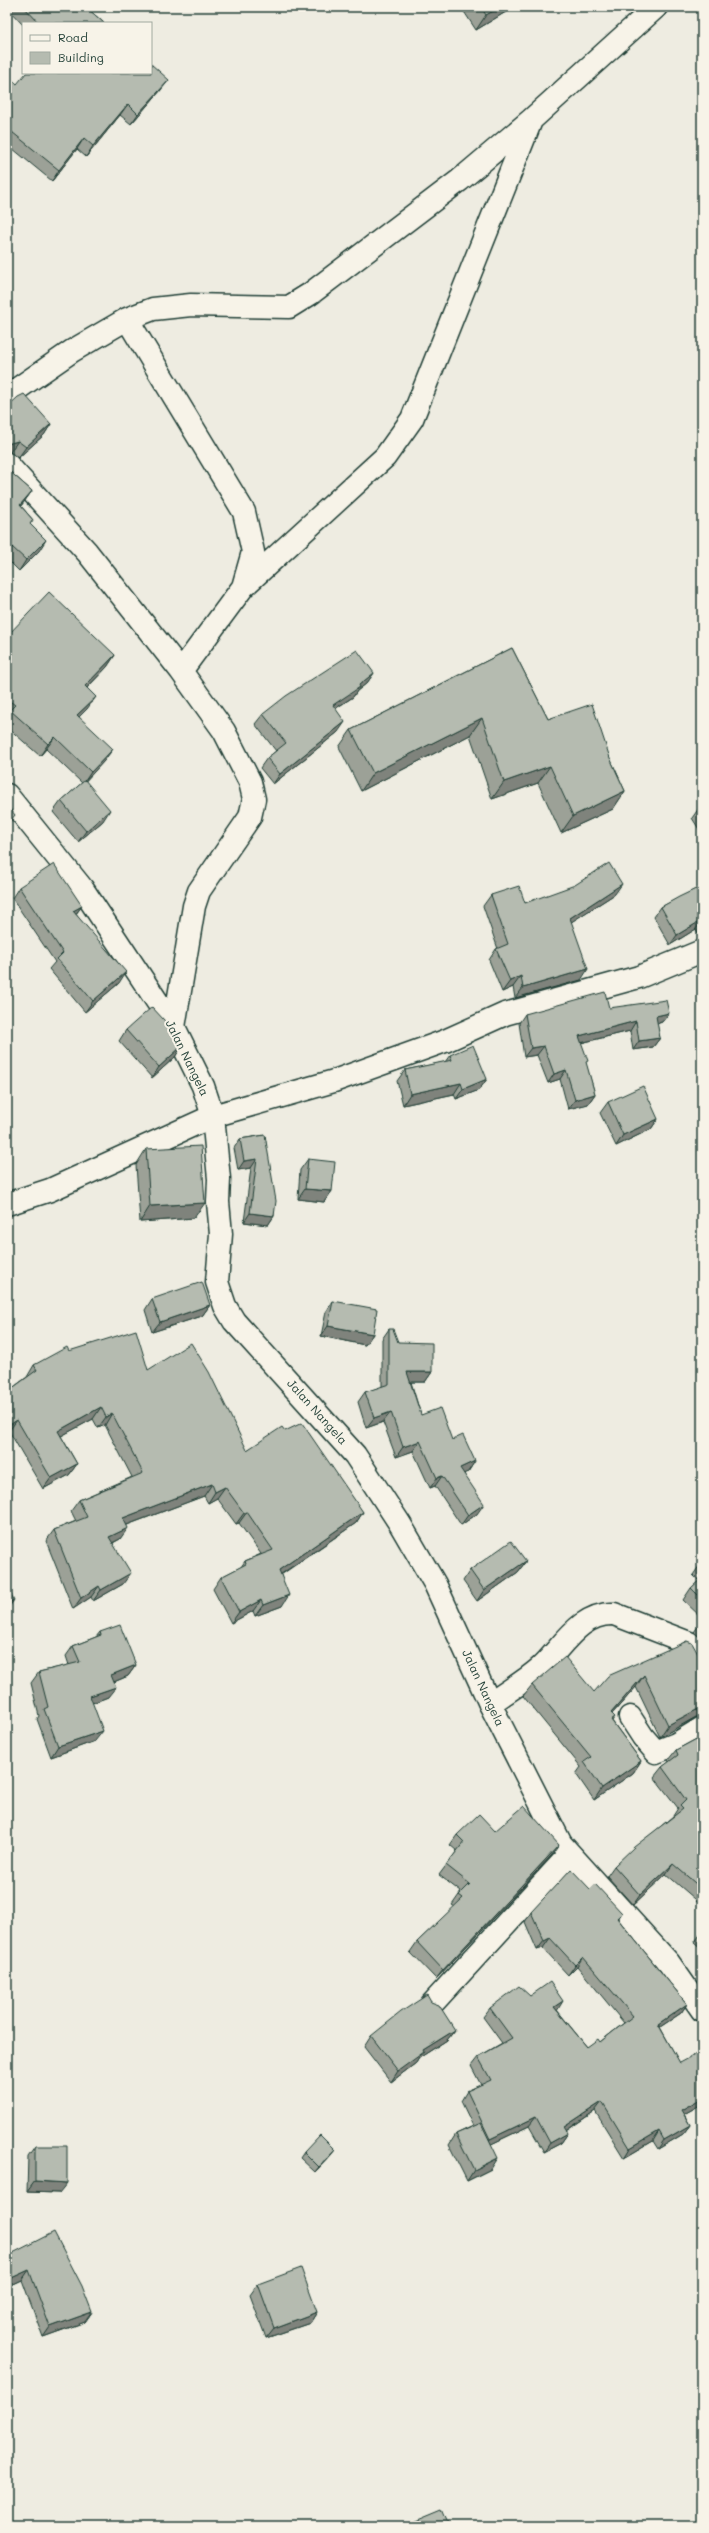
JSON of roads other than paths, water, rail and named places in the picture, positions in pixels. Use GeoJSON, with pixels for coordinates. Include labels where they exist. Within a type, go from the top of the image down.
{"type":"FeatureCollection","features":[{"type":"Feature","properties":{"kind":"street"},"geometry":{"type":"LineString","coordinates":[[7,396],[72,351],[127,319],[153,309],[191,306],[289,307],[310,294],[430,204],[531,120],[656,7]]}},
{"type":"Feature","properties":{"kind":"street"},"geometry":{"type":"LineString","coordinates":[[181,671],[243,587],[385,457],[412,419],[531,120]]}},
{"type":"Feature","properties":{"kind":"street"},"geometry":{"type":"LineString","coordinates":[[127,319],[244,512],[253,552],[243,587]]}},
{"type":"Feature","properties":{"kind":"street"},"geometry":{"type":"LineString","coordinates":[[7,464],[87,552],[181,671],[224,731],[250,782],[254,799],[250,817],[199,891],[191,918],[174,1027]]}},
{"type":"Feature","properties":{"kind":"street","name":"Jalan Nangela"},"geometry":{"type":"LineString","coordinates":[[7,795],[82,888],[174,1027],[203,1086],[213,1116],[221,1234],[217,1282],[225,1306],[234,1321],[355,1455],[388,1505],[435,1584],[490,1704],[547,1819],[569,1855],[669,1963],[702,2010]]}},
{"type":"Feature","properties":{"kind":"street"},"geometry":{"type":"LineString","coordinates":[[7,1204],[50,1190],[213,1116],[334,1081],[445,1041],[505,1014],[639,976],[702,951]]}},
{"type":"Feature","properties":{"kind":"street"},"geometry":{"type":"LineString","coordinates":[[490,1704],[536,1671],[578,1627],[607,1614],[614,1614],[689,1643],[694,1647],[702,1664]]}},
{"type":"Feature","properties":{"kind":"street"},"geometry":{"type":"LineString","coordinates":[[630,1717],[643,1737],[656,1752],[676,1744],[702,1728]]}},
{"type":"Feature","properties":{"kind":"street"},"geometry":{"type":"LineString","coordinates":[[432,2004],[569,1855]]}}]}
